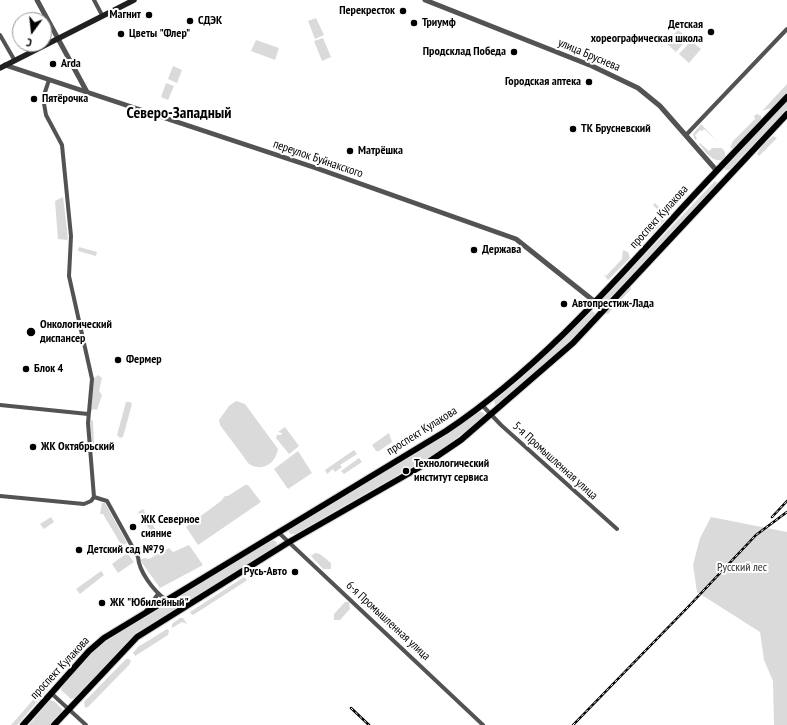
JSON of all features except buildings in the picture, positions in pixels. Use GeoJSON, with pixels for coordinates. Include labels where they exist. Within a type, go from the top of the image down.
{"type":"FeatureCollection","features":[{"type":"Feature","properties":{"kind":"main road"},"geometry":{"type":"LineString","coordinates":[[3,66],[134,0]]}},
{"type":"Feature","properties":{"kind":"main road","name":"проспект Кулакова"},"geometry":{"type":"LineString","coordinates":[[23,725],[94,646],[110,634],[441,434],[482,405],[529,367],[596,302],[787,97]]}},
{"type":"Feature","properties":{"kind":"main road","name":"проспект Кулакова"},"geometry":{"type":"LineString","coordinates":[[54,725],[137,637],[289,542],[427,463],[461,440],[491,416],[560,356],[787,114]]}},
{"type":"Feature","properties":{"kind":"main road"},"geometry":{"type":"LineString","coordinates":[[717,171],[725,180]]}},
{"type":"Feature","properties":{"kind":"street"},"geometry":{"type":"LineString","coordinates":[[37,0],[87,92]]}},
{"type":"Feature","properties":{"kind":"street"},"geometry":{"type":"LineString","coordinates":[[94,0],[102,15]]}},
{"type":"Feature","properties":{"kind":"street","name":"улица Бруснева"},"geometry":{"type":"LineString","coordinates":[[425,0],[625,81],[655,100],[717,171]]}},
{"type":"Feature","properties":{"kind":"street"},"geometry":{"type":"LineString","coordinates":[[686,135],[787,29]]}},
{"type":"Feature","properties":{"kind":"street"},"geometry":{"type":"LineString","coordinates":[[0,35],[15,61]]}},
{"type":"Feature","properties":{"kind":"street","name":"переулок Буйнакского"},"geometry":{"type":"LineString","coordinates":[[3,66],[87,92],[316,168],[516,239],[584,295],[604,309]]}},
{"type":"Feature","properties":{"kind":"street"},"geometry":{"type":"LineString","coordinates":[[0,496],[84,504],[88,504],[94,497],[89,447],[88,414],[92,379],[69,276],[71,236],[63,155],[58,135],[46,115],[43,98],[49,80]]}},
{"type":"Feature","properties":{"kind":"street"},"geometry":{"type":"LineString","coordinates":[[0,405],[88,414]]}},
{"type":"Feature","properties":{"kind":"street","name":"5-я Промышленная улица"},"geometry":{"type":"LineString","coordinates":[[482,405],[491,416],[617,529]]}},
{"type":"Feature","properties":{"kind":"street"},"geometry":{"type":"LineString","coordinates":[[94,497],[107,501],[138,557],[139,565],[158,594],[165,600]]}},
{"type":"Feature","properties":{"kind":"street","name":"6-я Промышленная улица"},"geometry":{"type":"LineString","coordinates":[[278,532],[483,725]]}},
{"type":"Feature","properties":{"kind":"street"},"geometry":{"type":"LineString","coordinates":[[146,611],[158,594]]}},
{"type":"Feature","properties":{"kind":"street"},"geometry":{"type":"LineString","coordinates":[[51,693],[86,725]]}},
{"type":"Feature","properties":{"kind":"green space"},"geometry":{"type":"Polygon","coordinates":[[[316,18],[324,35],[315,39],[308,21],[316,18]]]}},
{"type":"Feature","properties":{"kind":"green space"},"geometry":{"type":"Polygon","coordinates":[[[678,30],[688,38],[676,52],[666,43],[678,30]]]}},
{"type":"Feature","properties":{"kind":"green space"},"geometry":{"type":"Polygon","coordinates":[[[323,38],[331,57],[322,61],[314,41],[323,38]]]}},
{"type":"Feature","properties":{"kind":"green space"},"geometry":{"type":"Polygon","coordinates":[[[256,40],[279,48],[275,60],[251,51],[256,40]]]}},
{"type":"Feature","properties":{"kind":"green space"},"geometry":{"type":"Polygon","coordinates":[[[691,41],[701,49],[689,63],[679,54],[691,41]]]}},
{"type":"Feature","properties":{"kind":"green space"},"geometry":{"type":"Polygon","coordinates":[[[173,66],[182,70],[177,83],[168,79],[173,66]]]}},
{"type":"Feature","properties":{"kind":"green space"},"geometry":{"type":"Polygon","coordinates":[[[166,83],[174,86],[168,100],[161,97],[166,83]]]}},
{"type":"Feature","properties":{"kind":"green space"},"geometry":{"type":"Polygon","coordinates":[[[787,84],[787,92],[774,107],[762,111],[787,84]]]}},
{"type":"Feature","properties":{"kind":"green space"},"geometry":{"type":"Polygon","coordinates":[[[787,101],[787,109],[729,170],[725,170],[725,166],[787,101]]]}},
{"type":"Feature","properties":{"kind":"green space"},"geometry":{"type":"Polygon","coordinates":[[[757,114],[761,116],[761,120],[734,148],[730,148],[733,141],[755,119],[754,116],[757,114]]]}},
{"type":"Feature","properties":{"kind":"green space"},"geometry":{"type":"Polygon","coordinates":[[[701,124],[717,141],[704,129],[702,131],[700,130],[695,135],[697,139],[695,140],[693,134],[701,124]]]}},
{"type":"Feature","properties":{"kind":"green space"},"geometry":{"type":"Polygon","coordinates":[[[773,136],[777,138],[759,156],[757,154],[762,146],[773,136]]]}},
{"type":"Feature","properties":{"kind":"green space"},"geometry":{"type":"Polygon","coordinates":[[[700,143],[709,151],[712,148],[722,148],[725,152],[725,158],[717,160],[710,157],[699,144],[700,143]]]}},
{"type":"Feature","properties":{"kind":"green space"},"geometry":{"type":"Polygon","coordinates":[[[715,181],[719,184],[606,303],[602,303],[602,300],[715,181]]]}},
{"type":"Feature","properties":{"kind":"green space"},"geometry":{"type":"Polygon","coordinates":[[[63,197],[67,240],[58,239],[55,201],[63,197]]]}},
{"type":"Feature","properties":{"kind":"green space"},"geometry":{"type":"Polygon","coordinates":[[[655,203],[664,212],[665,220],[649,237],[645,237],[642,234],[643,229],[649,229],[663,215],[653,205],[655,203]]]}},
{"type":"Feature","properties":{"kind":"green space"},"geometry":{"type":"Polygon","coordinates":[[[79,247],[97,252],[96,256],[78,251],[79,247]]]}},
{"type":"Feature","properties":{"kind":"green space"},"geometry":{"type":"Polygon","coordinates":[[[623,250],[628,252],[630,258],[608,280],[603,274],[606,276],[622,259],[623,250]]]}},
{"type":"Feature","properties":{"kind":"green space"},"geometry":{"type":"Polygon","coordinates":[[[631,283],[631,289],[608,314],[603,313],[631,283]]]}},
{"type":"Feature","properties":{"kind":"green space"},"geometry":{"type":"Polygon","coordinates":[[[592,311],[595,313],[594,316],[565,346],[495,405],[494,401],[524,376],[592,311]]]}},
{"type":"Feature","properties":{"kind":"green space"},"geometry":{"type":"Polygon","coordinates":[[[98,375],[102,378],[99,391],[102,395],[97,410],[93,409],[90,413],[93,379],[98,375]]]}},
{"type":"Feature","properties":{"kind":"green space"},"geometry":{"type":"Polygon","coordinates":[[[236,401],[245,404],[278,449],[274,459],[264,467],[249,464],[220,425],[219,420],[229,406],[236,401]]]}},
{"type":"Feature","properties":{"kind":"green space"},"geometry":{"type":"Polygon","coordinates":[[[126,402],[130,402],[132,404],[123,437],[120,438],[117,435],[126,402]]]}},
{"type":"Feature","properties":{"kind":"green space"},"geometry":{"type":"Polygon","coordinates":[[[479,411],[484,413],[483,418],[438,452],[295,534],[290,534],[289,532],[291,528],[430,445],[479,411]]]}},
{"type":"Feature","properties":{"kind":"green space"},"geometry":{"type":"Polygon","coordinates":[[[90,419],[93,421],[94,444],[92,446],[90,419]]]}},
{"type":"Feature","properties":{"kind":"green space"},"geometry":{"type":"Polygon","coordinates":[[[285,427],[299,446],[289,454],[276,438],[277,435],[281,435],[282,433],[278,432],[285,427]]]}},
{"type":"Feature","properties":{"kind":"green space"},"geometry":{"type":"Polygon","coordinates":[[[389,433],[392,442],[379,451],[376,451],[372,445],[389,433]]]}},
{"type":"Feature","properties":{"kind":"green space"},"geometry":{"type":"Polygon","coordinates":[[[354,450],[357,454],[340,465],[342,467],[335,472],[333,469],[327,474],[325,470],[354,450]]]}},
{"type":"Feature","properties":{"kind":"green space"},"geometry":{"type":"Polygon","coordinates":[[[298,451],[312,473],[288,489],[274,469],[298,451]]]}},
{"type":"Feature","properties":{"kind":"green space"},"geometry":{"type":"Polygon","coordinates":[[[359,458],[362,462],[344,474],[341,471],[359,458]]]}},
{"type":"Feature","properties":{"kind":"green space"},"geometry":{"type":"Polygon","coordinates":[[[245,485],[248,485],[261,502],[198,545],[186,527],[221,501],[225,496],[228,496],[245,485]]]}},
{"type":"Feature","properties":{"kind":"green space"},"geometry":{"type":"Polygon","coordinates":[[[102,503],[105,503],[127,543],[122,546],[103,514],[100,514],[102,503]]]}},
{"type":"Feature","properties":{"kind":"green space"},"geometry":{"type":"Polygon","coordinates":[[[143,509],[159,535],[155,538],[138,512],[143,509]]]}},
{"type":"Feature","properties":{"kind":"green space"},"geometry":{"type":"Polygon","coordinates":[[[51,517],[54,522],[44,529],[40,524],[51,517]]]}},
{"type":"Feature","properties":{"kind":"green space","name":"Русский лес"},"geometry":{"type":"Polygon","coordinates":[[[711,517],[787,532],[787,725],[774,725],[773,681],[764,660],[760,632],[697,592],[693,565],[700,538],[711,517]]]}},
{"type":"Feature","properties":{"kind":"green space"},"geometry":{"type":"Polygon","coordinates":[[[273,540],[277,542],[276,546],[137,634],[75,698],[71,699],[61,690],[63,684],[94,651],[112,637],[273,540]]]}},
{"type":"Feature","properties":{"kind":"green space"},"geometry":{"type":"Polygon","coordinates":[[[189,545],[203,565],[160,588],[140,560],[144,558],[149,559],[169,548],[173,552],[189,545]]]}},
{"type":"Feature","properties":{"kind":"green space"},"geometry":{"type":"Polygon","coordinates":[[[127,553],[134,562],[118,573],[112,564],[127,553]]]}},
{"type":"Feature","properties":{"kind":"green space"},"geometry":{"type":"Polygon","coordinates":[[[315,553],[320,554],[331,563],[331,569],[323,569],[311,556],[315,553]]]}},
{"type":"Feature","properties":{"kind":"green space"},"geometry":{"type":"Polygon","coordinates":[[[101,571],[104,575],[80,594],[76,589],[101,571]]]}},
{"type":"Feature","properties":{"kind":"green space"},"geometry":{"type":"Polygon","coordinates":[[[244,577],[247,580],[246,581],[193,615],[191,614],[190,612],[244,577]]]}},
{"type":"Feature","properties":{"kind":"green space"},"geometry":{"type":"Polygon","coordinates":[[[345,602],[349,602],[350,609],[340,620],[334,620],[334,614],[345,602]]]}},
{"type":"Feature","properties":{"kind":"green space"},"geometry":{"type":"Polygon","coordinates":[[[180,618],[183,618],[187,624],[182,622],[172,628],[172,624],[180,618]]]}},
{"type":"Feature","properties":{"kind":"green space"},"geometry":{"type":"Polygon","coordinates":[[[167,629],[169,631],[168,635],[135,656],[133,653],[138,647],[167,629]]]}},
{"type":"Feature","properties":{"kind":"green space"},"geometry":{"type":"Polygon","coordinates":[[[126,659],[131,661],[129,665],[88,707],[85,708],[84,702],[126,659]]]}},
{"type":"Feature","properties":{"kind":"green space"},"geometry":{"type":"Polygon","coordinates":[[[54,676],[56,678],[54,682],[17,725],[11,725],[54,676]]]}},
{"type":"Feature","properties":{"kind":"green space"},"geometry":{"type":"Polygon","coordinates":[[[50,700],[54,701],[62,709],[62,713],[51,725],[29,725],[50,700]]]}},
{"type":"Feature","properties":{"kind":"railway"},"geometry":{"type":"LineString","coordinates":[[772,517],[787,501]]}},
{"type":"Feature","properties":{"kind":"railway"},"geometry":{"type":"LineString","coordinates":[[573,725],[756,535],[787,512]]}},
{"type":"Feature","properties":{"kind":"railway"},"geometry":{"type":"LineString","coordinates":[[351,708],[369,725]]}},
{"type":"Feature","properties":{"kind":"place","name":"Перекресток"},"geometry":{"type":"Point","coordinates":[403,11]}},
{"type":"Feature","properties":{"kind":"place","name":"Магнит"},"geometry":{"type":"Point","coordinates":[149,15]}},
{"type":"Feature","properties":{"kind":"place","name":"СДЭК"},"geometry":{"type":"Point","coordinates":[190,21]}},
{"type":"Feature","properties":{"kind":"place","name":"Триумф"},"geometry":{"type":"Point","coordinates":[414,23]}},
{"type":"Feature","properties":{"kind":"place","name":"Детская хореографическая школа"},"geometry":{"type":"Point","coordinates":[711,32]}},
{"type":"Feature","properties":{"kind":"place","name":"Цветы \"Флер\""},"geometry":{"type":"Point","coordinates":[121,34]}},
{"type":"Feature","properties":{"kind":"place","name":"Продсклад Победа"},"geometry":{"type":"Point","coordinates":[514,52]}},
{"type":"Feature","properties":{"kind":"place","name":"Arda"},"geometry":{"type":"Point","coordinates":[53,64]}},
{"type":"Feature","properties":{"kind":"place","name":"Городская аптека"},"geometry":{"type":"Point","coordinates":[589,82]}},
{"type":"Feature","properties":{"kind":"place","name":"Пятёрочка"},"geometry":{"type":"Point","coordinates":[34,99]}},
{"type":"Feature","properties":{"kind":"place","name":"ТК Брусневский"},"geometry":{"type":"Point","coordinates":[573,129]}},
{"type":"Feature","properties":{"kind":"place","name":"Матрёшка"},"geometry":{"type":"Point","coordinates":[350,151]}},
{"type":"Feature","properties":{"kind":"place","name":"Держава"},"geometry":{"type":"Point","coordinates":[474,250]}},
{"type":"Feature","properties":{"kind":"place","name":"Автопрестиж-Лада"},"geometry":{"type":"Point","coordinates":[564,304]}},
{"type":"Feature","properties":{"kind":"place","name":"Онкологический диспансер"},"geometry":{"type":"Point","coordinates":[31,332]}},
{"type":"Feature","properties":{"kind":"place","name":"Фермер"},"geometry":{"type":"Point","coordinates":[118,360]}},
{"type":"Feature","properties":{"kind":"place","name":"Блок 4"},"geometry":{"type":"Point","coordinates":[26,369]}},
{"type":"Feature","properties":{"kind":"place","name":"ЖК Октябрьский"},"geometry":{"type":"Point","coordinates":[33,447]}},
{"type":"Feature","properties":{"kind":"place","name":"Технологический институт сервиса"},"geometry":{"type":"Point","coordinates":[406,471]}},
{"type":"Feature","properties":{"kind":"place","name":"ЖК Северное сияние"},"geometry":{"type":"Point","coordinates":[133,527]}},
{"type":"Feature","properties":{"kind":"place","name":"Детский сад №79"},"geometry":{"type":"Point","coordinates":[79,550]}},
{"type":"Feature","properties":{"kind":"place","name":"Русь-Авто"},"geometry":{"type":"Point","coordinates":[295,572]}},
{"type":"Feature","properties":{"kind":"place","name":"ЖК \"Юбилейный\""},"geometry":{"type":"Point","coordinates":[102,603]}},
{"type":"Feature","properties":{"kind":"district","name":"Северо-Западный"},"geometry":{"type":"Point","coordinates":[179,113]}}]}
